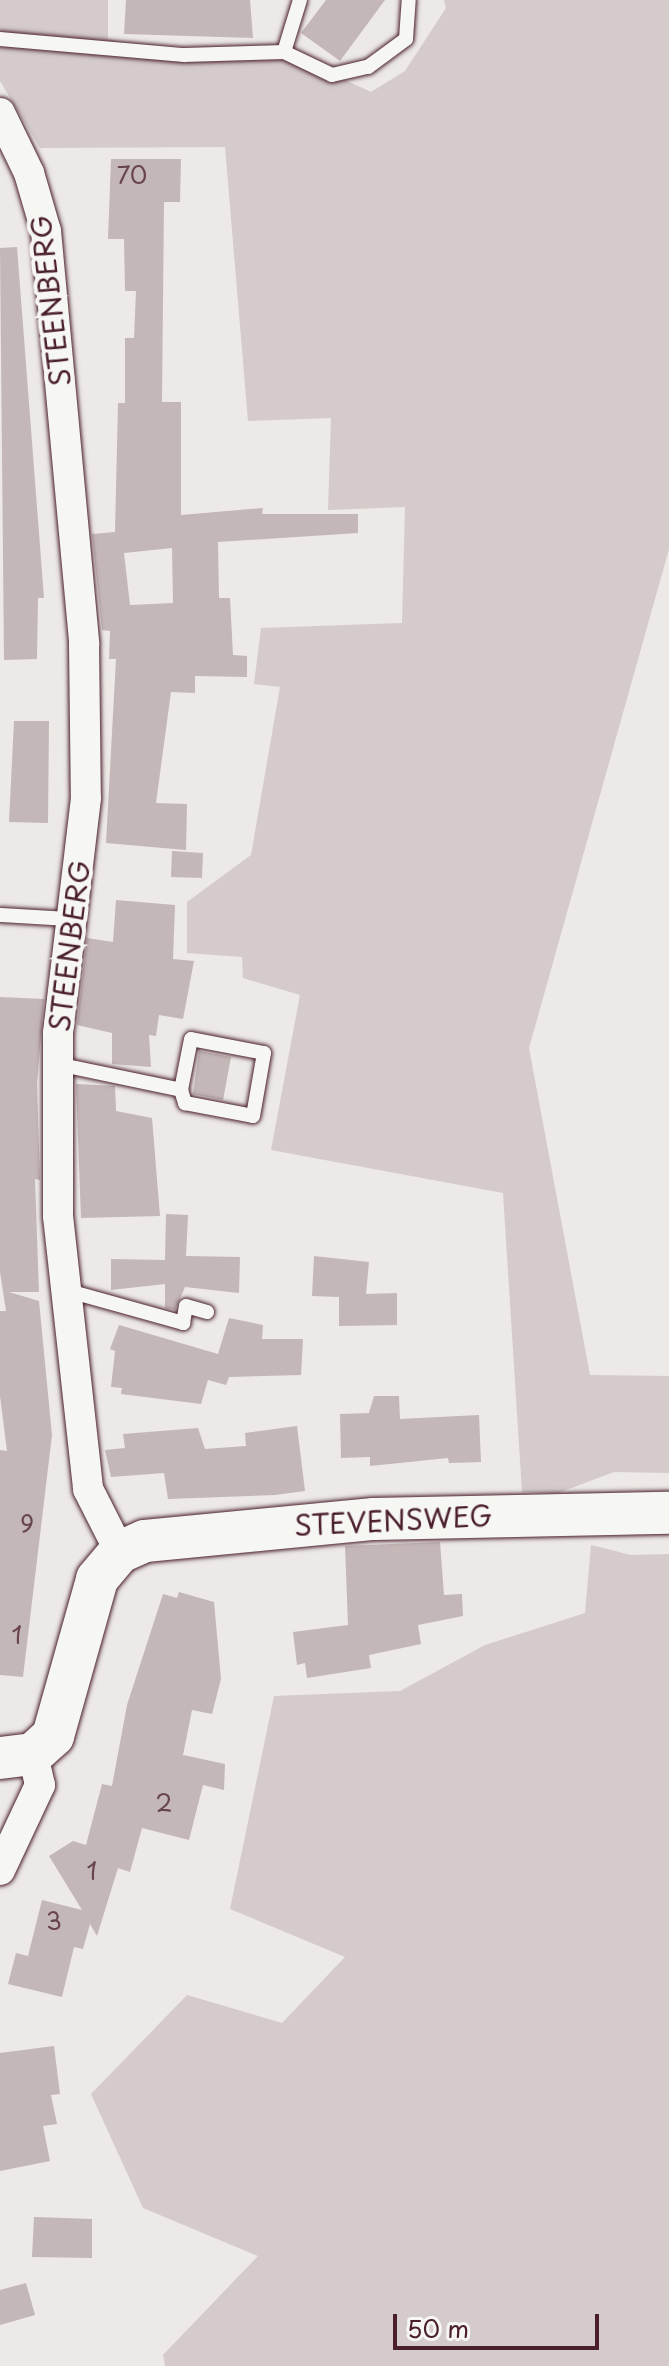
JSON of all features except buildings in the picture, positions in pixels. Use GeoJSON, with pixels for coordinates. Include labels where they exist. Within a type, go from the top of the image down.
{"type":"FeatureCollection","features":[{"type":"Feature","properties":{"kind":"street","name":"STEENBERG"},"geometry":{"type":"LineString","coordinates":[[0,113],[29,173],[46,231],[84,644],[86,798],[70,919],[57,1064],[65,1290],[88,1489],[120,1552]]}},
{"type":"Feature","properties":{"kind":"street","name":"STEVENSWEG"},"geometry":{"type":"LineString","coordinates":[[120,1552],[145,1541],[374,1519],[669,1513]]}},
{"type":"Feature","properties":{"kind":"street"},"geometry":{"type":"LineString","coordinates":[[0,1870],[40,1785],[16,1756],[59,1726],[97,1579],[120,1552]]}},
{"type":"Feature","properties":{"kind":"lane"},"geometry":{"type":"LineString","coordinates":[[284,52],[300,0]]}},
{"type":"Feature","properties":{"kind":"lane"},"geometry":{"type":"LineString","coordinates":[[0,39],[184,55],[284,52],[332,75],[368,67],[406,39],[409,0]]}},
{"type":"Feature","properties":{"kind":"lane"},"geometry":{"type":"LineString","coordinates":[[0,915],[70,919]]}},
{"type":"Feature","properties":{"kind":"lane"},"geometry":{"type":"LineString","coordinates":[[191,1039],[264,1053],[253,1116],[185,1103],[181,1090],[191,1039]]}},
{"type":"Feature","properties":{"kind":"lane"},"geometry":{"type":"LineString","coordinates":[[57,1064],[181,1090]]}},
{"type":"Feature","properties":{"kind":"lane"},"geometry":{"type":"LineString","coordinates":[[65,1290],[183,1323],[186,1306],[207,1312]]}},
{"type":"Feature","properties":{"kind":"shaded area"},"geometry":{"type":"Polygon","coordinates":[[[0,0],[108,0],[108,39],[150,49],[270,45],[371,92],[405,71],[446,8],[444,0],[669,0],[669,549],[529,1048],[590,1375],[669,1376],[669,1473],[614,1472],[558,1493],[522,1492],[503,1193],[271,1150],[300,995],[243,978],[242,957],[187,953],[187,902],[251,855],[280,687],[254,684],[261,628],[402,623],[405,507],[328,510],[331,418],[248,421],[225,147],[40,148],[0,81],[0,0]]]}},
{"type":"Feature","properties":{"kind":"shaded area"},"geometry":{"type":"Polygon","coordinates":[[[591,1545],[631,1555],[669,1554],[669,2366],[165,2366],[163,2355],[258,2256],[143,2208],[91,2094],[187,1995],[282,2023],[345,1957],[230,1909],[274,1696],[400,1691],[485,1645],[585,1613],[591,1545]]]}}]}
